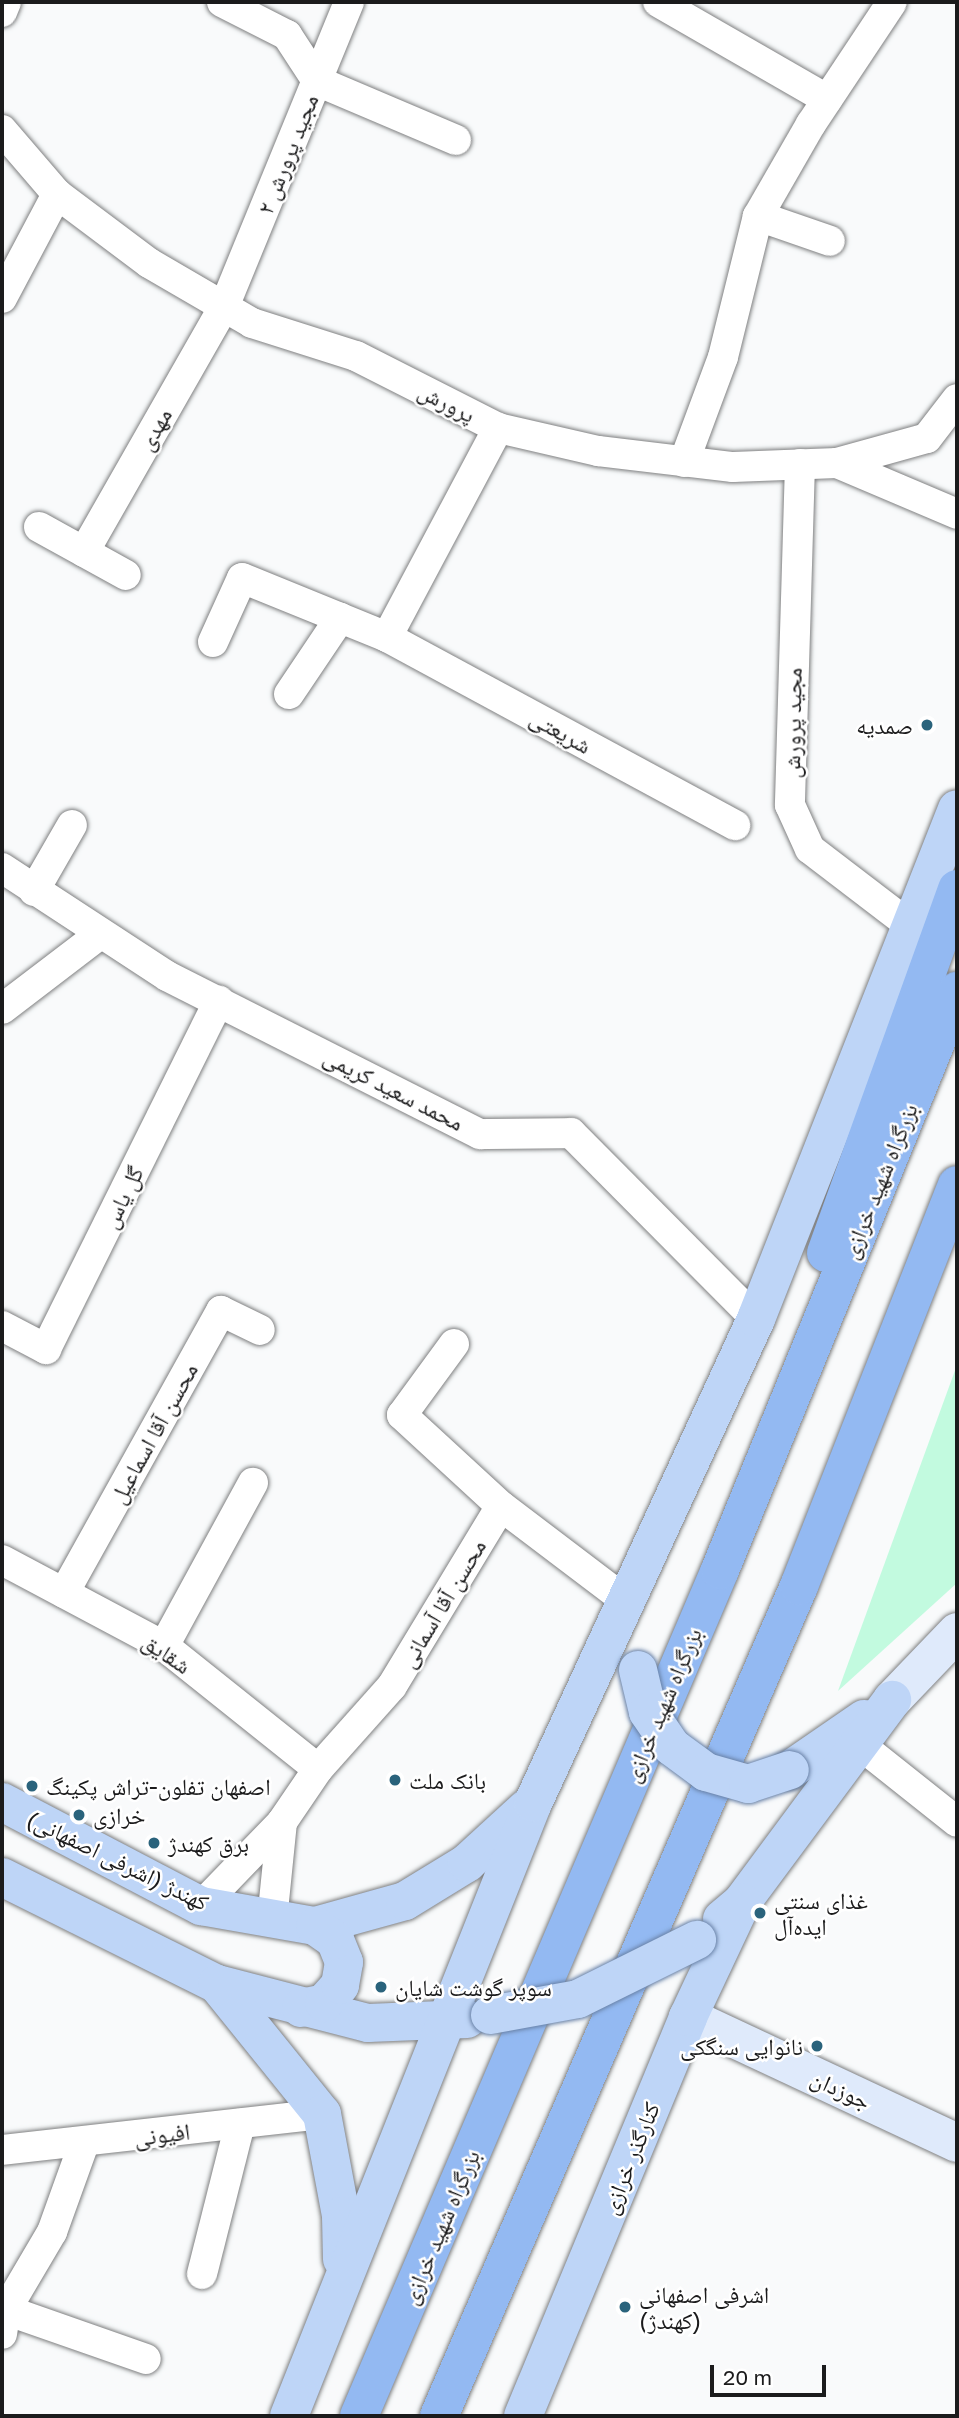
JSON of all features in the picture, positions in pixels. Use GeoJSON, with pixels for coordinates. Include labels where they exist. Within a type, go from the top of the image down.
{"type":"FeatureCollection","features":[{"type":"Feature","properties":{"kind":"highway"},"geometry":{"type":"LineString","coordinates":[[758,1475],[846,1186],[957,889]]}},
{"type":"Feature","properties":{"kind":"highway","name":"بزرگراه شهید خرازی"},"geometry":{"type":"LineString","coordinates":[[359,2416],[758,1475],[957,990]]}},
{"type":"Feature","properties":{"kind":"highway"},"geometry":{"type":"LineString","coordinates":[[439,2416],[799,1586],[957,1185]]}},
{"type":"Feature","properties":{"kind":"main road"},"geometry":{"type":"LineString","coordinates":[[289,2416],[342,2273],[533,1803],[756,1319],[957,809]]}},
{"type":"Feature","properties":{"kind":"main road"},"geometry":{"type":"LineString","coordinates":[[626,1601],[648,1712],[666,1738],[706,1772],[748,1784],[790,1770],[891,1700]]}},
{"type":"Feature","properties":{"kind":"main road"},"geometry":{"type":"LineString","coordinates":[[2,1877],[217,1984],[301,2008],[368,2023],[444,2023],[578,1999],[697,1940],[742,1902],[891,1700]]}},
{"type":"Feature","properties":{"kind":"main road","name":"کهندژ (اشرفی اصفهانی)"},"geometry":{"type":"LineString","coordinates":[[2,1802],[201,1906],[272,1921],[315,1926],[405,1901],[467,1863],[533,1803]]}},
{"type":"Feature","properties":{"kind":"main road","name":"کنارگذر خرازی"},"geometry":{"type":"LineString","coordinates":[[523,2416],[688,2017],[742,1902]]}},
{"type":"Feature","properties":{"kind":"main road"},"geometry":{"type":"LineString","coordinates":[[301,2008],[324,2003],[340,1985],[344,1962],[335,1940],[315,1926]]}},
{"type":"Feature","properties":{"kind":"main road"},"geometry":{"type":"LineString","coordinates":[[217,1984],[322,2114],[341,2216],[342,2273]]}},
{"type":"Feature","properties":{"kind":"street"},"geometry":{"type":"LineString","coordinates":[[2,12],[6,2]]}},
{"type":"Feature","properties":{"kind":"street"},"geometry":{"type":"LineString","coordinates":[[222,2],[287,35],[317,81],[456,140]]}},
{"type":"Feature","properties":{"kind":"street","name":"مجید پرورش ۲"},"geometry":{"type":"LineString","coordinates":[[224,306],[349,2]]}},
{"type":"Feature","properties":{"kind":"street"},"geometry":{"type":"LineString","coordinates":[[658,2],[827,99]]}},
{"type":"Feature","properties":{"kind":"street"},"geometry":{"type":"LineString","coordinates":[[684,461],[723,356],[758,216],[827,99],[892,2]]}},
{"type":"Feature","properties":{"kind":"street","name":"پرورش"},"geometry":{"type":"LineString","coordinates":[[2,130],[57,194],[149,263],[252,323],[356,356],[498,428],[598,451],[733,467],[837,463],[957,514]]}},
{"type":"Feature","properties":{"kind":"street"},"geometry":{"type":"LineString","coordinates":[[2,298],[57,194]]}},
{"type":"Feature","properties":{"kind":"street"},"geometry":{"type":"LineString","coordinates":[[758,216],[830,241]]}},
{"type":"Feature","properties":{"kind":"street","name":"مهدی"},"geometry":{"type":"LineString","coordinates":[[84,552],[224,306]]}},
{"type":"Feature","properties":{"kind":"street"},"geometry":{"type":"LineString","coordinates":[[837,463],[927,438],[957,399]]}},
{"type":"Feature","properties":{"kind":"street"},"geometry":{"type":"LineString","coordinates":[[387,637],[498,428]]}},
{"type":"Feature","properties":{"kind":"street","name":"مجید پرورش"},"geometry":{"type":"LineString","coordinates":[[800,464],[790,805],[810,849],[912,928]]}},
{"type":"Feature","properties":{"kind":"street"},"geometry":{"type":"LineString","coordinates":[[39,527],[126,575]]}},
{"type":"Feature","properties":{"kind":"street","name":"شریعتی"},"geometry":{"type":"LineString","coordinates":[[213,642],[242,578],[387,637],[735,825]]}},
{"type":"Feature","properties":{"kind":"street"},"geometry":{"type":"LineString","coordinates":[[289,694],[340,618]]}},
{"type":"Feature","properties":{"kind":"street"},"geometry":{"type":"LineString","coordinates":[[34,891],[72,825]]}},
{"type":"Feature","properties":{"kind":"street","name":"محمد سعید کریمی"},"geometry":{"type":"LineString","coordinates":[[2,868],[100,934],[219,1001],[480,1134],[571,1133],[756,1319]]}},
{"type":"Feature","properties":{"kind":"street"},"geometry":{"type":"LineString","coordinates":[[2,1009],[100,934]]}},
{"type":"Feature","properties":{"kind":"street","name":"گل یاس"},"geometry":{"type":"LineString","coordinates":[[2,1326],[47,1349],[219,1001]]}},
{"type":"Feature","properties":{"kind":"street","name":"محسن آقا اسماعیل"},"geometry":{"type":"LineString","coordinates":[[64,1593],[221,1311],[260,1331]]}},
{"type":"Feature","properties":{"kind":"street"},"geometry":{"type":"LineString","coordinates":[[454,1344],[402,1415],[501,1506],[626,1601]]}},
{"type":"Feature","properties":{"kind":"street"},"geometry":{"type":"LineString","coordinates":[[164,1646],[253,1483]]}},
{"type":"Feature","properties":{"kind":"street","name":"محسن آقا آسمانی"},"geometry":{"type":"LineString","coordinates":[[201,1906],[282,1822],[318,1769],[392,1686],[501,1506]]}},
{"type":"Feature","properties":{"kind":"street","name":"شقایق"},"geometry":{"type":"LineString","coordinates":[[2,1560],[164,1646],[318,1769]]}},
{"type":"Feature","properties":{"kind":"street"},"geometry":{"type":"LineString","coordinates":[[891,1700],[957,1632]]}},
{"type":"Feature","properties":{"kind":"street"},"geometry":{"type":"LineString","coordinates":[[859,1744],[957,1822]]}},
{"type":"Feature","properties":{"kind":"street"},"geometry":{"type":"LineString","coordinates":[[272,1921],[282,1822]]}},
{"type":"Feature","properties":{"kind":"street","name":"جوزدان"},"geometry":{"type":"LineString","coordinates":[[688,2017],[957,2143]]}},
{"type":"Feature","properties":{"kind":"street","name":"افیونی"},"geometry":{"type":"LineString","coordinates":[[2,2150],[322,2114]]}},
{"type":"Feature","properties":{"kind":"street"},"geometry":{"type":"LineString","coordinates":[[202,2274],[240,2124]]}},
{"type":"Feature","properties":{"kind":"street"},"geometry":{"type":"LineString","coordinates":[[83,2143],[52,2232],[4,2322],[146,2359]]}},
{"type":"Feature","properties":{"kind":"green space"},"geometry":{"type":"Polygon","coordinates":[[[957,1365],[957,1583],[838,1691],[957,1365]]]}},
{"type":"Feature","properties":{"kind":"place","name":"صمدیه"},"geometry":{"type":"Point","coordinates":[927,725]}},
{"type":"Feature","properties":{"kind":"place","name":"بانک ملت"},"geometry":{"type":"Point","coordinates":[395,1780]}},
{"type":"Feature","properties":{"kind":"place","name":"اصفهان تفلون-تراش پکینگ"},"geometry":{"type":"Point","coordinates":[32,1786]}},
{"type":"Feature","properties":{"kind":"place","name":"خرازی"},"geometry":{"type":"Point","coordinates":[79,1815]}},
{"type":"Feature","properties":{"kind":"place","name":"برق کهندژ"},"geometry":{"type":"Point","coordinates":[154,1843]}},
{"type":"Feature","properties":{"kind":"place","name":"غذای سنتی ایده‌آل"},"geometry":{"type":"Point","coordinates":[760,1913]}},
{"type":"Feature","properties":{"kind":"place","name":"سوپر گوشت شایان"},"geometry":{"type":"Point","coordinates":[381,1987]}},
{"type":"Feature","properties":{"kind":"place","name":"نانوایی سنگکی"},"geometry":{"type":"Point","coordinates":[817,2046]}},
{"type":"Feature","properties":{"kind":"place","name":"اشرفی اصفهانی (کهندژ)"},"geometry":{"type":"Point","coordinates":[625,2307]}}]}
